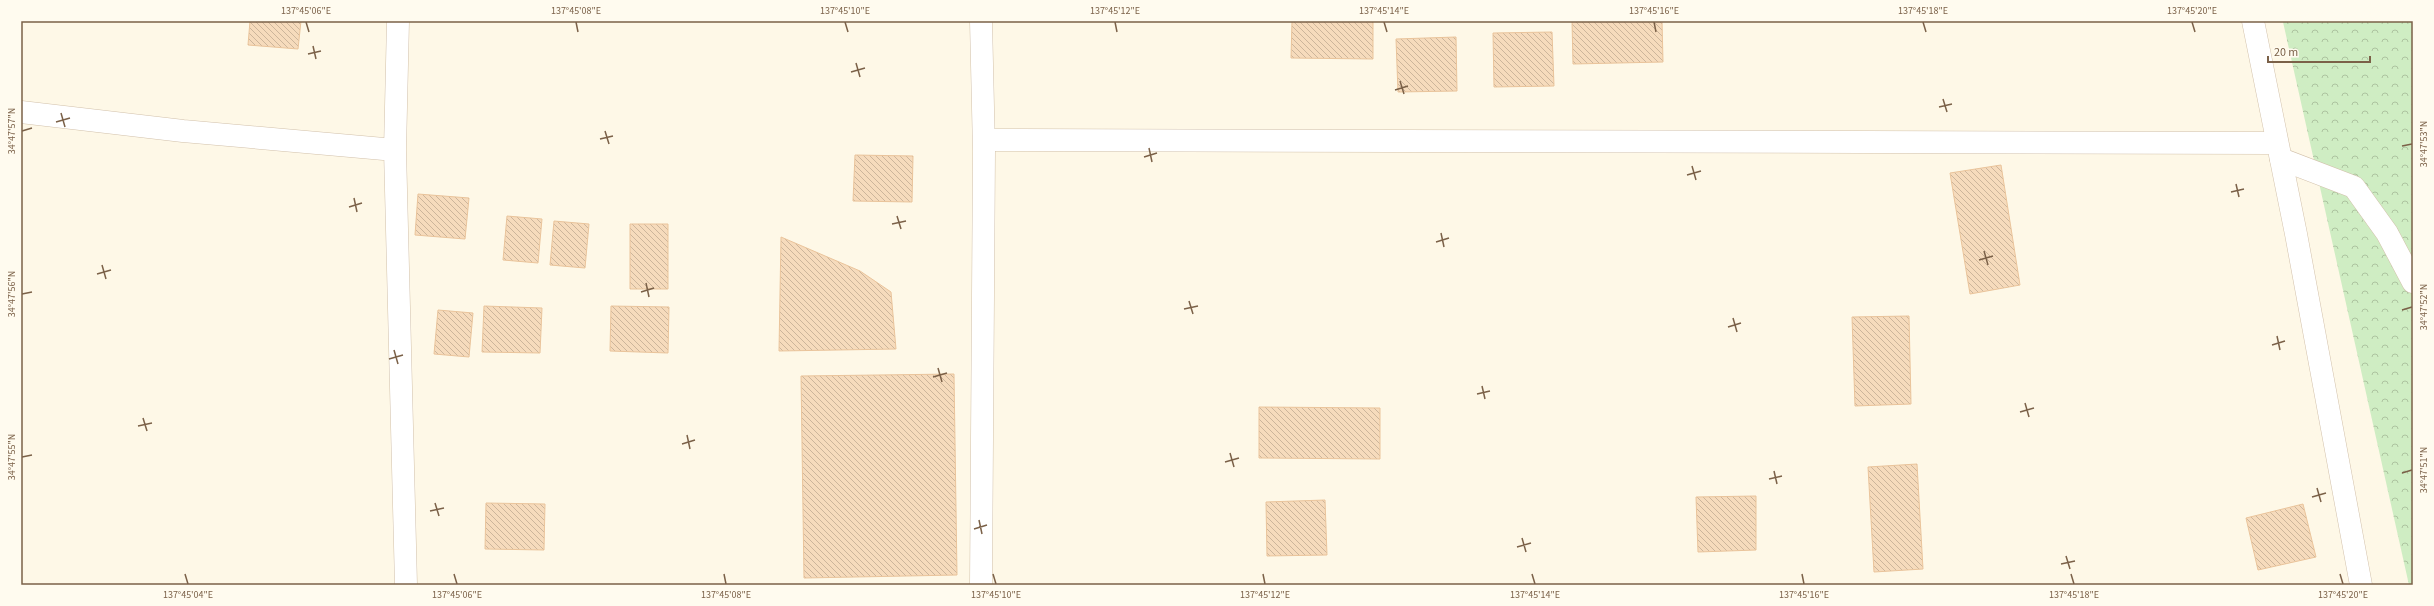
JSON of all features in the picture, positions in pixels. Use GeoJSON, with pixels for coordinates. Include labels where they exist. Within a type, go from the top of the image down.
{"type":"FeatureCollection","features":[{"type":"Feature","properties":{"kind":"street"},"geometry":{"type":"LineString","coordinates":[[398,21],[395,150],[406,585]]}},
{"type":"Feature","properties":{"kind":"street"},"geometry":{"type":"LineString","coordinates":[[981,21],[984,140],[981,585]]}},
{"type":"Feature","properties":{"kind":"street"},"geometry":{"type":"LineString","coordinates":[[2253,21],[2296,234],[2360,585]]}},
{"type":"Feature","properties":{"kind":"street"},"geometry":{"type":"LineString","coordinates":[[21,112],[182,131],[395,150]]}},
{"type":"Feature","properties":{"kind":"street"},"geometry":{"type":"LineString","coordinates":[[984,140],[2279,151],[2354,186],[2387,233],[2413,282]]}},
{"type":"Feature","properties":{"kind":"green space"},"geometry":{"type":"Polygon","coordinates":[[[2413,21],[2413,585],[2409,585],[2283,22],[2413,21]]]}},
{"type":"Feature","properties":{"kind":"building"},"geometry":{"type":"Polygon","coordinates":[[[250,21],[301,21],[298,49],[248,45],[250,21]]]}},
{"type":"Feature","properties":{"kind":"building"},"geometry":{"type":"Polygon","coordinates":[[[1292,21],[1373,21],[1373,59],[1291,58],[1292,21]]]}},
{"type":"Feature","properties":{"kind":"building"},"geometry":{"type":"Polygon","coordinates":[[[1572,21],[1662,21],[1663,62],[1573,64],[1572,21]]]}},
{"type":"Feature","properties":{"kind":"building"},"geometry":{"type":"Polygon","coordinates":[[[1552,32],[1554,86],[1494,87],[1493,33],[1552,32]]]}},
{"type":"Feature","properties":{"kind":"building"},"geometry":{"type":"Polygon","coordinates":[[[1456,37],[1457,91],[1398,92],[1396,39],[1456,37]]]}},
{"type":"Feature","properties":{"kind":"building"},"geometry":{"type":"Polygon","coordinates":[[[855,155],[913,156],[912,202],[853,201],[855,155]]]}},
{"type":"Feature","properties":{"kind":"building"},"geometry":{"type":"Polygon","coordinates":[[[2001,165],[2020,285],[1970,294],[1950,173],[2001,165]]]}},
{"type":"Feature","properties":{"kind":"building"},"geometry":{"type":"Polygon","coordinates":[[[418,194],[469,198],[465,239],[415,235],[418,194]]]}},
{"type":"Feature","properties":{"kind":"building"},"geometry":{"type":"Polygon","coordinates":[[[507,216],[542,219],[538,263],[503,260],[507,216]]]}},
{"type":"Feature","properties":{"kind":"building"},"geometry":{"type":"Polygon","coordinates":[[[554,221],[589,224],[585,268],[550,265],[554,221]]]}},
{"type":"Feature","properties":{"kind":"building"},"geometry":{"type":"Polygon","coordinates":[[[630,224],[668,224],[668,289],[630,289],[630,224]]]}},
{"type":"Feature","properties":{"kind":"building"},"geometry":{"type":"Polygon","coordinates":[[[781,237],[860,271],[891,292],[896,349],[779,351],[781,237]]]}},
{"type":"Feature","properties":{"kind":"building"},"geometry":{"type":"Polygon","coordinates":[[[484,306],[542,308],[540,353],[482,352],[484,306]]]}},
{"type":"Feature","properties":{"kind":"building"},"geometry":{"type":"Polygon","coordinates":[[[611,306],[669,307],[668,353],[610,351],[611,306]]]}},
{"type":"Feature","properties":{"kind":"building"},"geometry":{"type":"Polygon","coordinates":[[[438,310],[473,313],[469,357],[434,354],[438,310]]]}},
{"type":"Feature","properties":{"kind":"building"},"geometry":{"type":"Polygon","coordinates":[[[1909,316],[1911,404],[1855,406],[1852,317],[1909,316]]]}},
{"type":"Feature","properties":{"kind":"building"},"geometry":{"type":"Polygon","coordinates":[[[954,374],[957,575],[804,578],[801,376],[954,374]]]}},
{"type":"Feature","properties":{"kind":"building"},"geometry":{"type":"Polygon","coordinates":[[[1259,407],[1380,408],[1380,459],[1259,458],[1259,407]]]}},
{"type":"Feature","properties":{"kind":"building"},"geometry":{"type":"Polygon","coordinates":[[[1917,464],[1923,569],[1874,572],[1868,467],[1917,464]]]}},
{"type":"Feature","properties":{"kind":"building"},"geometry":{"type":"Polygon","coordinates":[[[1756,496],[1756,550],[1698,552],[1696,497],[1756,496]]]}},
{"type":"Feature","properties":{"kind":"building"},"geometry":{"type":"Polygon","coordinates":[[[1325,500],[1327,555],[1267,556],[1266,502],[1325,500]]]}},
{"type":"Feature","properties":{"kind":"building"},"geometry":{"type":"Polygon","coordinates":[[[486,503],[545,504],[544,550],[485,549],[486,503]]]}},
{"type":"Feature","properties":{"kind":"building"},"geometry":{"type":"Polygon","coordinates":[[[2303,504],[2316,557],[2258,570],[2246,518],[2303,504]]]}}]}
